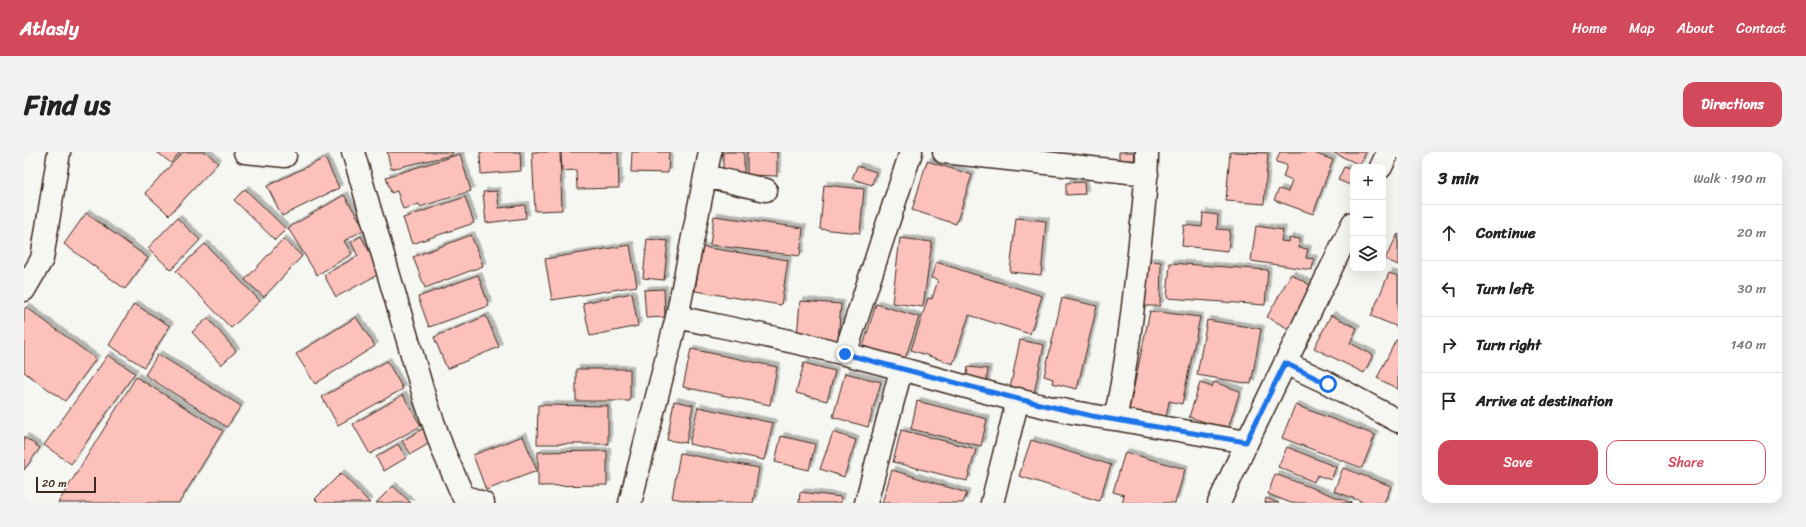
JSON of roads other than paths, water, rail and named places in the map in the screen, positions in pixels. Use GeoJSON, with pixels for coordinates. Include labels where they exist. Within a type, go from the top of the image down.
{"type":"FeatureCollection","features":[{"type":"Feature","properties":{"kind":"street"},"geometry":{"type":"LineString","coordinates":[[24,290],[42,259],[59,152]]}},
{"type":"Feature","properties":{"kind":"street"},"geometry":{"type":"LineString","coordinates":[[245,152],[285,156]]}},
{"type":"Feature","properties":{"kind":"street"},"geometry":{"type":"LineString","coordinates":[[353,152],[424,399],[443,450],[470,501]]}},
{"type":"Feature","properties":{"kind":"street"},"geometry":{"type":"LineString","coordinates":[[630,503],[677,317],[710,152]]}},
{"type":"Feature","properties":{"kind":"street"},"geometry":{"type":"LineString","coordinates":[[845,354],[910,152]]}},
{"type":"Feature","properties":{"kind":"street"},"geometry":{"type":"LineString","coordinates":[[944,152],[1147,174]]}},
{"type":"Feature","properties":{"kind":"street"},"geometry":{"type":"LineString","coordinates":[[1115,419],[1121,391],[1134,300],[1147,174],[1147,152]]}},
{"type":"Feature","properties":{"kind":"street"},"geometry":{"type":"LineString","coordinates":[[1382,164],[1388,152]]}},
{"type":"Feature","properties":{"kind":"street"},"geometry":{"type":"LineString","coordinates":[[705,176],[766,190]]}},
{"type":"Feature","properties":{"kind":"street"},"geometry":{"type":"LineString","coordinates":[[1220,503],[1246,442],[1350,229]]}},
{"type":"Feature","properties":{"kind":"street"},"geometry":{"type":"LineString","coordinates":[[677,317],[845,354],[901,370],[1092,416],[1246,442]]}},
{"type":"Feature","properties":{"kind":"street"},"geometry":{"type":"LineString","coordinates":[[1285,363],[1398,421]]}},
{"type":"Feature","properties":{"kind":"street"},"geometry":{"type":"LineString","coordinates":[[866,503],[901,370]]}},
{"type":"Feature","properties":{"kind":"street"},"geometry":{"type":"LineString","coordinates":[[992,503],[1018,399]]}}]}
